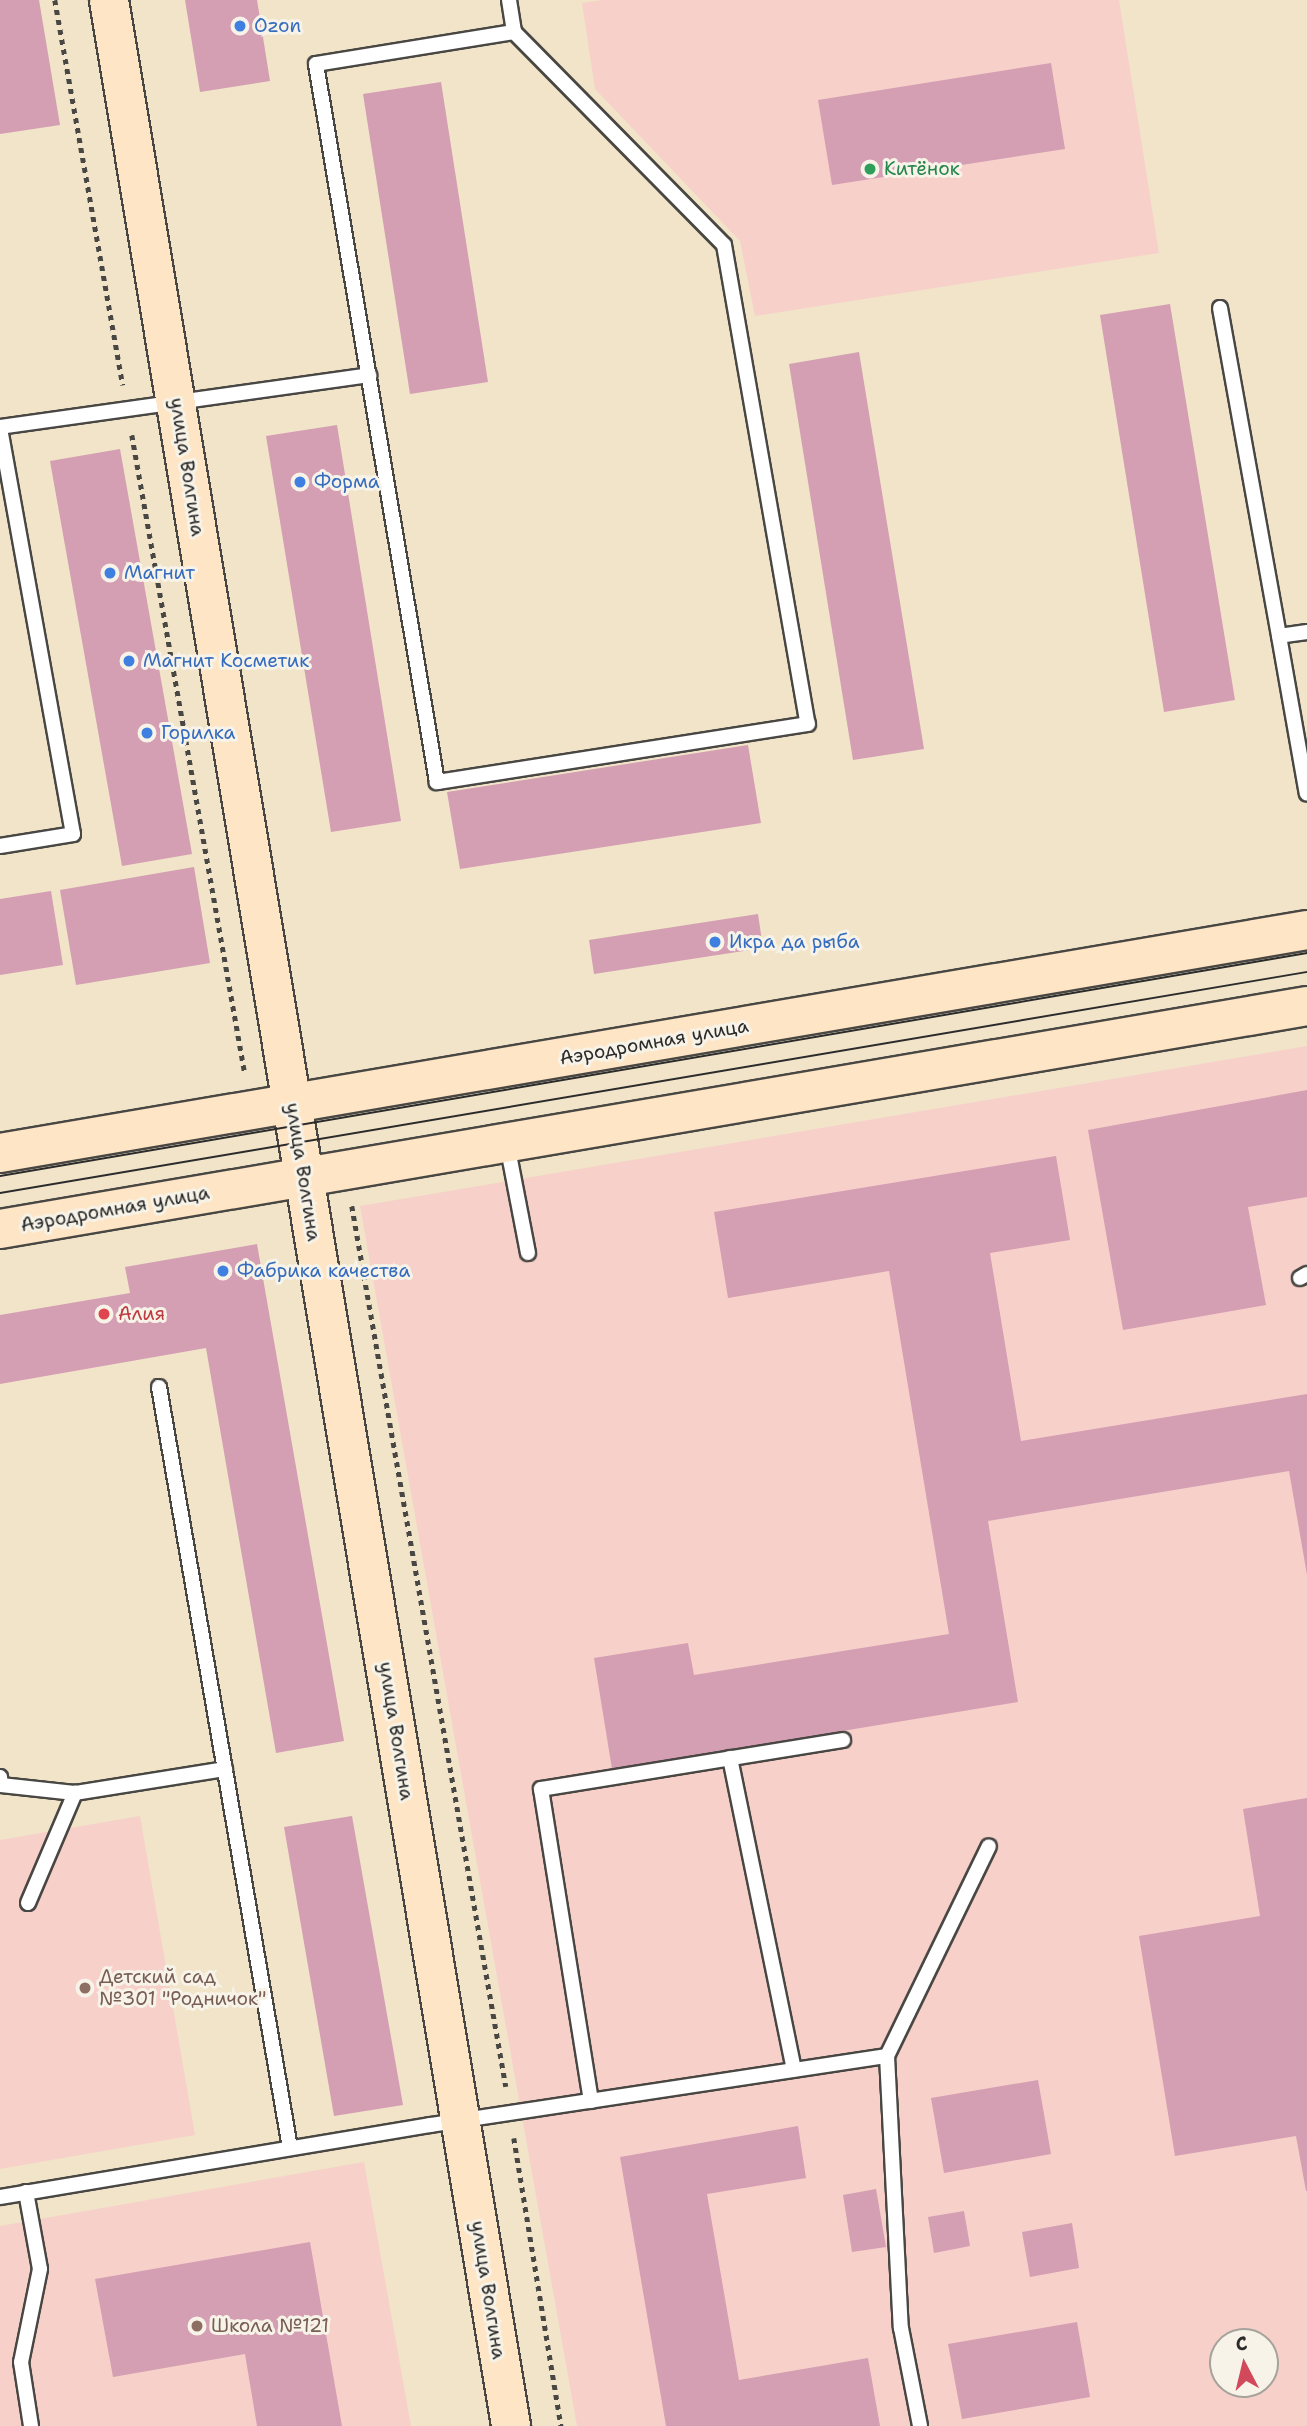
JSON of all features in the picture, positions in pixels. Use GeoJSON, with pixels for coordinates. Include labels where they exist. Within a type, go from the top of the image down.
{"type":"FeatureCollection","features":[{"type":"Feature","properties":{"kind":"main road","name":"улица Волгина"},"geometry":{"type":"LineString","coordinates":[[109,0],[511,2426]]}},
{"type":"Feature","properties":{"kind":"main road","name":"Аэродромная улица"},"geometry":{"type":"LineString","coordinates":[[0,1153],[1307,930]]}},
{"type":"Feature","properties":{"kind":"main road","name":"Аэродромная улица"},"geometry":{"type":"LineString","coordinates":[[0,1229],[1307,1006]]}},
{"type":"Feature","properties":{"kind":"lane"},"geometry":{"type":"LineString","coordinates":[[509,0],[514,32],[724,246],[808,724],[437,782],[316,64],[514,32]]}},
{"type":"Feature","properties":{"kind":"lane"},"geometry":{"type":"LineString","coordinates":[[1220,308],[1307,794]]}},
{"type":"Feature","properties":{"kind":"lane"},"geometry":{"type":"LineString","coordinates":[[0,846],[73,834],[6,496],[0,427],[369,376]]}},
{"type":"Feature","properties":{"kind":"lane"},"geometry":{"type":"LineString","coordinates":[[1279,636],[1307,632]]}},
{"type":"Feature","properties":{"kind":"lane"},"geometry":{"type":"LineString","coordinates":[[506,1142],[528,1253]]}},
{"type":"Feature","properties":{"kind":"lane"},"geometry":{"type":"LineString","coordinates":[[159,1387],[290,2148]]}},
{"type":"Feature","properties":{"kind":"lane"},"geometry":{"type":"LineString","coordinates":[[591,2101],[541,1789],[843,1740]]}},
{"type":"Feature","properties":{"kind":"lane"},"geometry":{"type":"LineString","coordinates":[[730,1758],[794,2070]]}},
{"type":"Feature","properties":{"kind":"lane"},"geometry":{"type":"LineString","coordinates":[[0,1777],[1,1785],[75,1793],[225,1769]]}},
{"type":"Feature","properties":{"kind":"lane"},"geometry":{"type":"LineString","coordinates":[[28,1903],[75,1793]]}},
{"type":"Feature","properties":{"kind":"lane"},"geometry":{"type":"LineString","coordinates":[[920,2426],[901,2328],[887,2056],[989,1846]]}},
{"type":"Feature","properties":{"kind":"lane"},"geometry":{"type":"LineString","coordinates":[[0,2197],[460,2120],[887,2056]]}},
{"type":"Feature","properties":{"kind":"lane"},"geometry":{"type":"LineString","coordinates":[[26,2192],[40,2269],[21,2362],[32,2426]]}},
{"type":"Feature","properties":{"kind":"path"},"geometry":{"type":"LineString","coordinates":[[55,0],[251,1110]]}},
{"type":"Feature","properties":{"kind":"path"},"geometry":{"type":"LineString","coordinates":[[353,1207],[510,2114],[561,2426]]}},
{"type":"Feature","properties":{"kind":"shaded area"},"geometry":{"type":"Polygon","coordinates":[[[602,0],[1119,0],[1159,253],[755,316],[740,241],[595,89],[582,3],[602,0]]]}},
{"type":"Feature","properties":{"kind":"shaded area"},"geometry":{"type":"Polygon","coordinates":[[[1307,1046],[1307,2426],[577,2426],[360,1206],[1307,1046]]]}},
{"type":"Feature","properties":{"kind":"shaded area","name":"Детский сад №301 \"Родничок\""},"geometry":{"type":"Polygon","coordinates":[[[140,1816],[195,2135],[0,2169],[0,1840],[140,1816]]]}},
{"type":"Feature","properties":{"kind":"shaded area","name":"Школа №121"},"geometry":{"type":"Polygon","coordinates":[[[364,2162],[411,2426],[0,2426],[0,2226],[364,2162]]]}},
{"type":"Feature","properties":{"kind":"building"},"geometry":{"type":"Polygon","coordinates":[[[0,0],[39,0],[60,125],[0,134],[0,0]]]}},
{"type":"Feature","properties":{"kind":"building"},"geometry":{"type":"Polygon","coordinates":[[[185,0],[257,0],[270,81],[200,92],[185,0]]]}},
{"type":"Feature","properties":{"kind":"building"},"geometry":{"type":"Polygon","coordinates":[[[1051,63],[1065,149],[832,185],[818,100],[1051,63]]]}},
{"type":"Feature","properties":{"kind":"building"},"geometry":{"type":"Polygon","coordinates":[[[441,82],[488,382],[410,394],[363,94],[441,82]]]}},
{"type":"Feature","properties":{"kind":"building"},"geometry":{"type":"Polygon","coordinates":[[[1170,304],[1235,700],[1164,712],[1100,315],[1170,304]]]}},
{"type":"Feature","properties":{"kind":"building"},"geometry":{"type":"Polygon","coordinates":[[[859,352],[924,749],[853,760],[789,364],[859,352]]]}},
{"type":"Feature","properties":{"kind":"building"},"geometry":{"type":"Polygon","coordinates":[[[337,425],[401,821],[331,832],[266,436],[337,425]]]}},
{"type":"Feature","properties":{"kind":"building"},"geometry":{"type":"Polygon","coordinates":[[[120,449],[192,854],[122,866],[50,461],[120,449]]]}},
{"type":"Feature","properties":{"kind":"building"},"geometry":{"type":"Polygon","coordinates":[[[748,745],[761,823],[460,869],[447,792],[748,745]]]}},
{"type":"Feature","properties":{"kind":"building"},"geometry":{"type":"Polygon","coordinates":[[[194,867],[210,963],[76,985],[60,890],[194,867]]]}},
{"type":"Feature","properties":{"kind":"building"},"geometry":{"type":"Polygon","coordinates":[[[51,891],[63,965],[0,975],[0,899],[51,891]]]}},
{"type":"Feature","properties":{"kind":"building"},"geometry":{"type":"Polygon","coordinates":[[[758,914],[763,948],[594,974],[589,940],[758,914]]]}},
{"type":"Feature","properties":{"kind":"building"},"geometry":{"type":"Polygon","coordinates":[[[1307,1090],[1307,1197],[1248,1207],[1266,1305],[1123,1330],[1088,1130],[1307,1090]]]}},
{"type":"Feature","properties":{"kind":"building"},"geometry":{"type":"Polygon","coordinates":[[[1056,1156],[1070,1240],[990,1253],[1021,1441],[1307,1394],[1307,1575],[1289,1471],[988,1521],[1018,1702],[612,1769],[594,1658],[688,1643],[694,1675],[949,1634],[889,1271],[728,1298],[714,1212],[1056,1156]]]}},
{"type":"Feature","properties":{"kind":"building"},"geometry":{"type":"Polygon","coordinates":[[[257,1244],[344,1741],[276,1753],[206,1348],[0,1384],[0,1315],[130,1293],[125,1267],[257,1244]]]}},
{"type":"Feature","properties":{"kind":"building"},"geometry":{"type":"Polygon","coordinates":[[[1307,1798],[1306,2191],[1296,2136],[1175,2156],[1139,1936],[1260,1916],[1243,1809],[1307,1798]]]}},
{"type":"Feature","properties":{"kind":"building"},"geometry":{"type":"Polygon","coordinates":[[[352,1816],[403,2105],[334,2116],[284,1827],[352,1816]]]}},
{"type":"Feature","properties":{"kind":"building"},"geometry":{"type":"Polygon","coordinates":[[[1038,2080],[1051,2154],[944,2173],[931,2098],[1038,2080]]]}},
{"type":"Feature","properties":{"kind":"building"},"geometry":{"type":"Polygon","coordinates":[[[798,2126],[806,2178],[707,2194],[739,2380],[868,2358],[880,2426],[666,2426],[620,2157],[798,2126]]]}},
{"type":"Feature","properties":{"kind":"building"},"geometry":{"type":"Polygon","coordinates":[[[876,2189],[886,2247],[852,2252],[843,2195],[876,2189]]]}},
{"type":"Feature","properties":{"kind":"building"},"geometry":{"type":"Polygon","coordinates":[[[964,2211],[970,2246],[934,2253],[928,2217],[964,2211]]]}},
{"type":"Feature","properties":{"kind":"building"},"geometry":{"type":"Polygon","coordinates":[[[1072,2223],[1079,2268],[1030,2277],[1022,2232],[1072,2223]]]}},
{"type":"Feature","properties":{"kind":"building"},"geometry":{"type":"Polygon","coordinates":[[[310,2242],[342,2426],[257,2426],[245,2354],[113,2377],[95,2279],[310,2242]]]}},
{"type":"Feature","properties":{"kind":"building"},"geometry":{"type":"Polygon","coordinates":[[[1077,2322],[1090,2397],[962,2419],[948,2344],[1077,2322]]]}},
{"type":"Feature","properties":{"kind":"tram line"},"geometry":{"type":"LineString","coordinates":[[0,1176],[1307,953]]}},
{"type":"Feature","properties":{"kind":"tram line"},"geometry":{"type":"LineString","coordinates":[[0,1193],[1307,972]]}},
{"type":"Feature","properties":{"kind":"place","name":"Ozon"},"geometry":{"type":"Point","coordinates":[240,26]}},
{"type":"Feature","properties":{"kind":"place","name":"Китёнок"},"geometry":{"type":"Point","coordinates":[870,169]}},
{"type":"Feature","properties":{"kind":"place","name":"Форма"},"geometry":{"type":"Point","coordinates":[300,482]}},
{"type":"Feature","properties":{"kind":"place","name":"Магнит"},"geometry":{"type":"Point","coordinates":[110,573]}},
{"type":"Feature","properties":{"kind":"place","name":"Магнит Косметик"},"geometry":{"type":"Point","coordinates":[129,661]}},
{"type":"Feature","properties":{"kind":"place","name":"Горилка"},"geometry":{"type":"Point","coordinates":[147,733]}},
{"type":"Feature","properties":{"kind":"place","name":"Икра да рыба"},"geometry":{"type":"Point","coordinates":[715,942]}},
{"type":"Feature","properties":{"kind":"place","name":"Фабрика качества"},"geometry":{"type":"Point","coordinates":[223,1271]}},
{"type":"Feature","properties":{"kind":"place","name":"Алия"},"geometry":{"type":"Point","coordinates":[104,1314]}},
{"type":"Feature","properties":{"kind":"place","name":"Детский сад №301 \"Родничок\""},"geometry":{"type":"Point","coordinates":[85,1988]}},
{"type":"Feature","properties":{"kind":"place","name":"Школа №121"},"geometry":{"type":"Point","coordinates":[197,2326]}}]}
